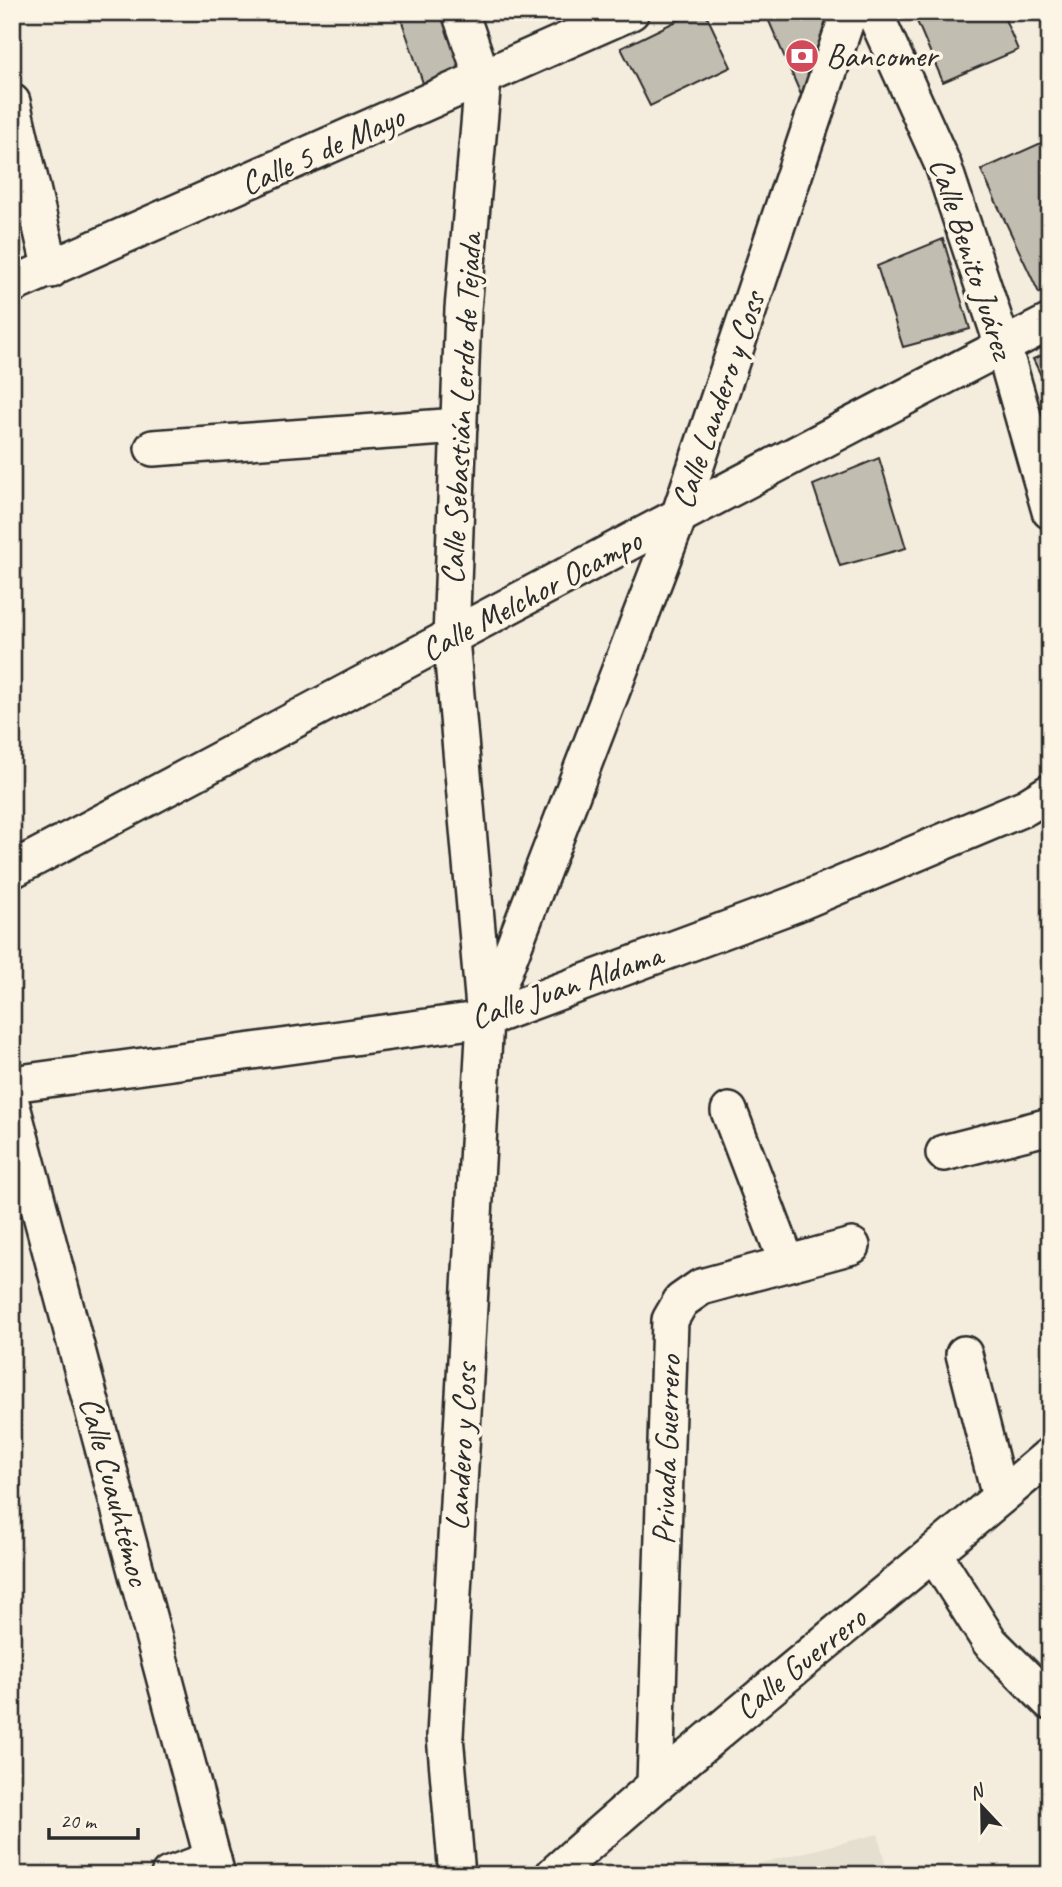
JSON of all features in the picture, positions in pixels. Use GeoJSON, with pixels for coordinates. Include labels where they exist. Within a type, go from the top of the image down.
{"type":"FeatureCollection","features":[{"type":"Feature","properties":{"kind":"street","name":"Calle Sebastián Lerdo de Tejada"},"geometry":{"type":"LineString","coordinates":[[460,12],[482,79],[463,309],[451,639],[485,1019]]}},
{"type":"Feature","properties":{"kind":"street","name":"Calle 5 de Mayo"},"geometry":{"type":"LineString","coordinates":[[12,285],[631,12]]}},
{"type":"Feature","properties":{"kind":"street","name":"Calle Landero y Coss"},"geometry":{"type":"LineString","coordinates":[[485,1019],[679,516],[849,12]]}},
{"type":"Feature","properties":{"kind":"street","name":"Calle Benito Juárez"},"geometry":{"type":"LineString","coordinates":[[874,12],[943,165],[1003,346],[1050,511]]}},
{"type":"Feature","properties":{"kind":"street"},"geometry":{"type":"LineString","coordinates":[[12,102],[51,270]]}},
{"type":"Feature","properties":{"kind":"street","name":"Calle Melchor Ocampo"},"geometry":{"type":"LineString","coordinates":[[12,870],[1050,322]]}},
{"type":"Feature","properties":{"kind":"street"},"geometry":{"type":"LineString","coordinates":[[153,448],[459,426]]}},
{"type":"Feature","properties":{"kind":"street","name":"Calle Juan Aldama"},"geometry":{"type":"LineString","coordinates":[[12,1084],[485,1019],[795,904],[1026,807],[1050,792]]}},
{"type":"Feature","properties":{"kind":"street","name":"Landero y Coss"},"geometry":{"type":"LineString","coordinates":[[457,1875],[445,1736],[485,1019]]}},
{"type":"Feature","properties":{"kind":"street","name":"Calle Cuauhtémoc"},"geometry":{"type":"LineString","coordinates":[[12,1106],[215,1867]]}},
{"type":"Feature","properties":{"kind":"street"},"geometry":{"type":"LineString","coordinates":[[729,1111],[787,1263]]}},
{"type":"Feature","properties":{"kind":"street"},"geometry":{"type":"LineString","coordinates":[[944,1153],[1050,1126]]}},
{"type":"Feature","properties":{"kind":"street","name":"Privada Guerrero"},"geometry":{"type":"LineString","coordinates":[[655,1783],[670,1320],[681,1301],[701,1287],[852,1246]]}},
{"type":"Feature","properties":{"kind":"street"},"geometry":{"type":"LineString","coordinates":[[964,1354],[1000,1497]]}},
{"type":"Feature","properties":{"kind":"street","name":"Calle Guerrero"},"geometry":{"type":"LineString","coordinates":[[553,1875],[655,1783],[1050,1455]]}},
{"type":"Feature","properties":{"kind":"street"},"geometry":{"type":"LineString","coordinates":[[934,1554],[990,1642],[1050,1702]]}},
{"type":"Feature","properties":{"kind":"street"},"geometry":{"type":"LineString","coordinates":[[169,1875],[215,1867]]}},
{"type":"Feature","properties":{"kind":"shaded area"},"geometry":{"type":"Polygon","coordinates":[[[878,1834],[888,1875],[713,1875],[878,1834]]]}},
{"type":"Feature","properties":{"kind":"building"},"geometry":{"type":"Polygon","coordinates":[[[412,12],[454,12],[473,66],[423,83],[400,16],[412,12]]]}},
{"type":"Feature","properties":{"kind":"building"},"geometry":{"type":"Polygon","coordinates":[[[695,12],[705,12],[731,67],[650,106],[621,48],[695,12]]]}},
{"type":"Feature","properties":{"kind":"building","name":"Bancomer"},"geometry":{"type":"Polygon","coordinates":[[[765,12],[835,12],[802,97],[765,12]]]}},
{"type":"Feature","properties":{"kind":"building"},"geometry":{"type":"Polygon","coordinates":[[[913,12],[1002,12],[1018,50],[943,82],[913,12]]]}},
{"type":"Feature","properties":{"kind":"building"},"geometry":{"type":"Polygon","coordinates":[[[1050,139],[1050,288],[1039,293],[981,170],[1050,139]]]}},
{"type":"Feature","properties":{"kind":"building"},"geometry":{"type":"Polygon","coordinates":[[[943,239],[970,329],[903,347],[877,266],[943,239]]]}},
{"type":"Feature","properties":{"kind":"building"},"geometry":{"type":"Polygon","coordinates":[[[1050,352],[1050,394],[1033,359],[1050,352]]]}},
{"type":"Feature","properties":{"kind":"building"},"geometry":{"type":"Polygon","coordinates":[[[879,458],[906,548],[840,566],[813,485],[879,458]]]}},
{"type":"Feature","properties":{"kind":"place","name":"Bancomer"},"geometry":{"type":"Point","coordinates":[802,56]}}]}
